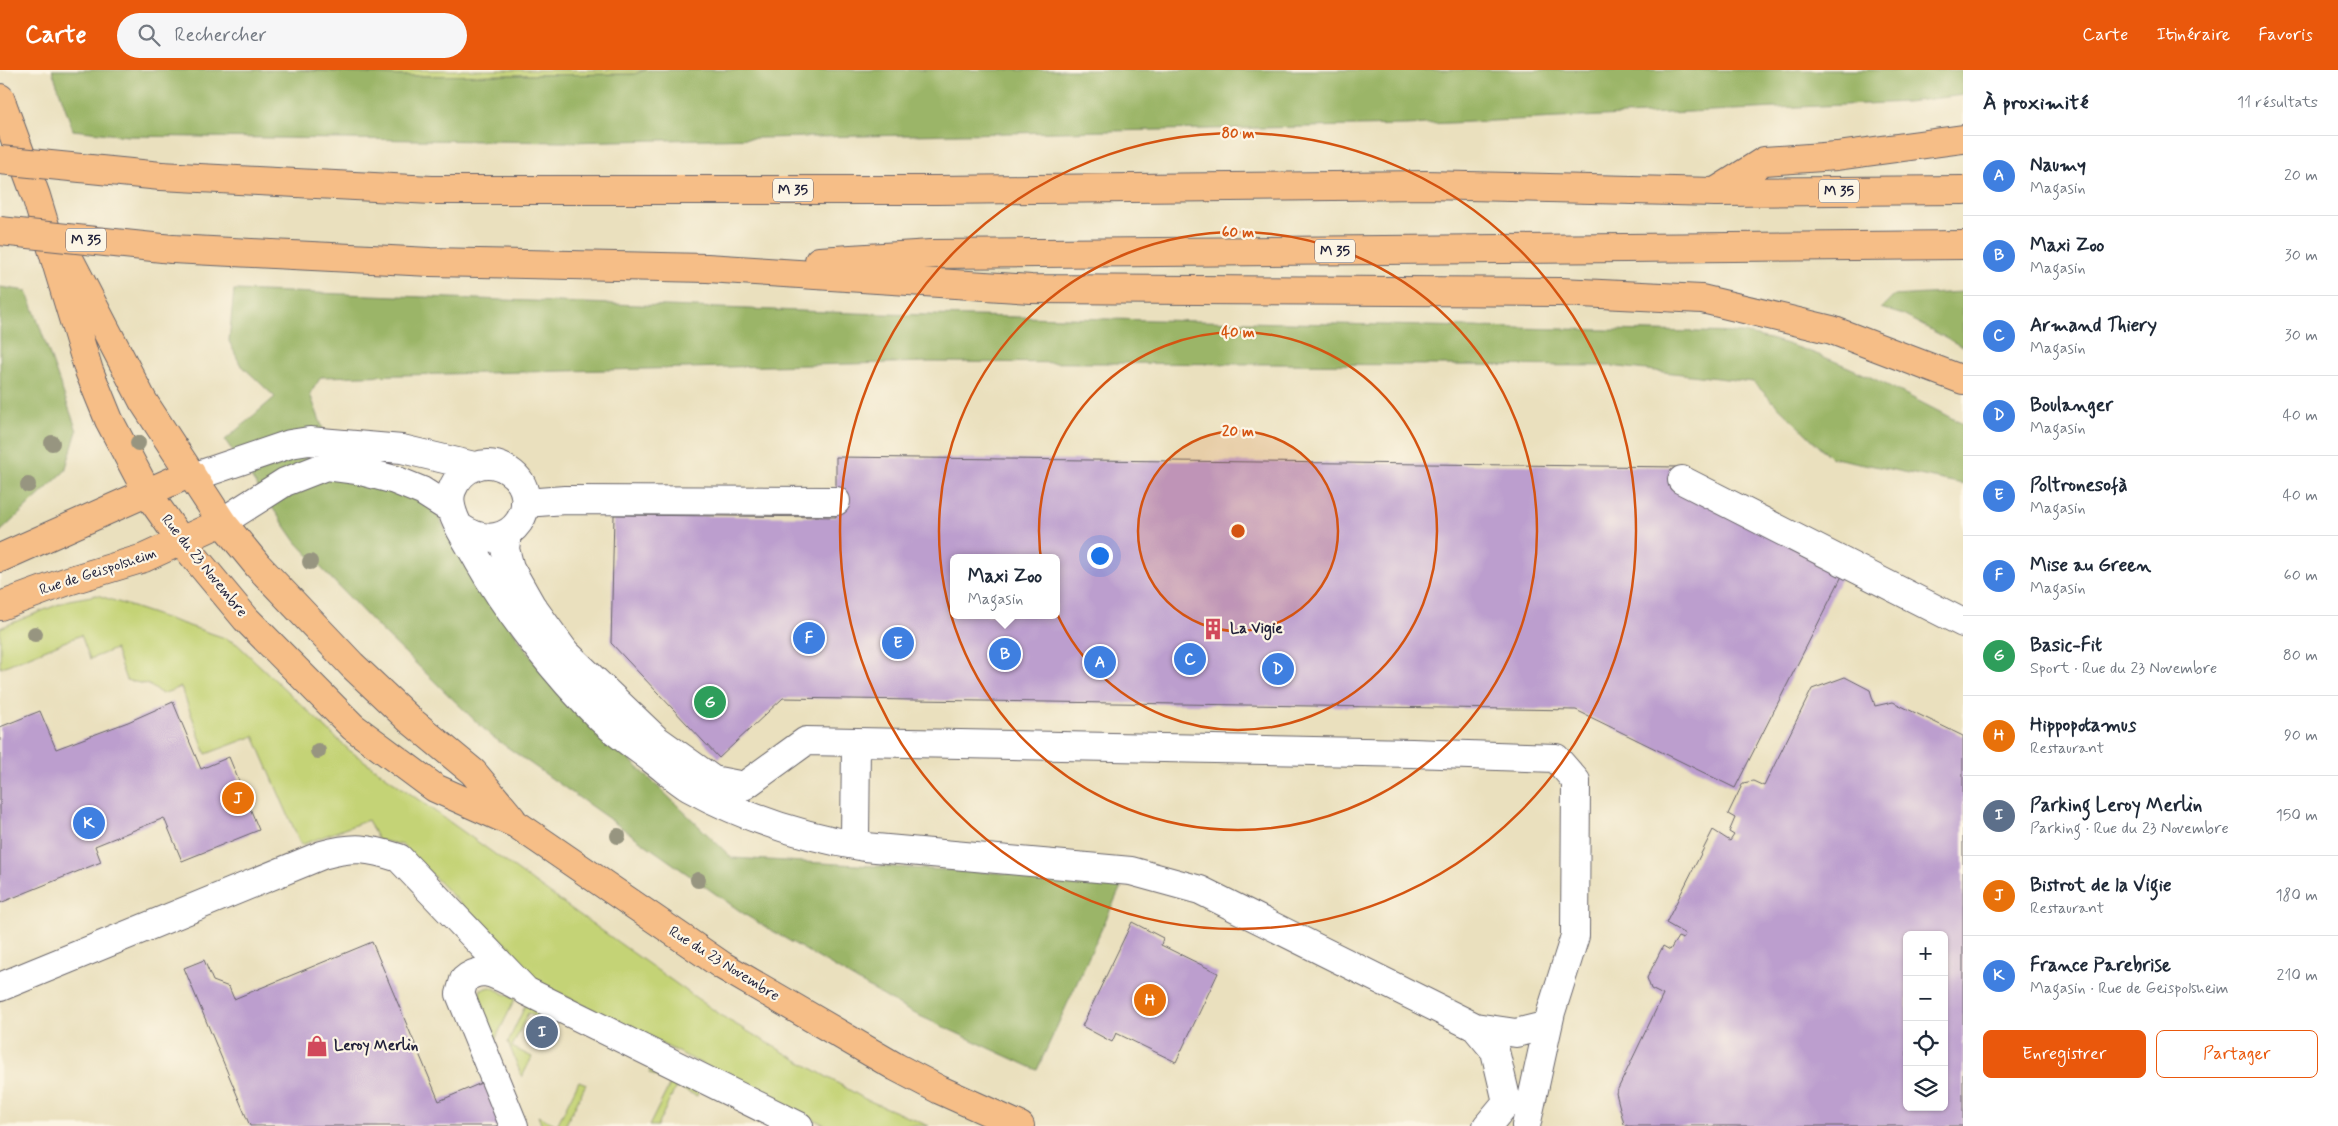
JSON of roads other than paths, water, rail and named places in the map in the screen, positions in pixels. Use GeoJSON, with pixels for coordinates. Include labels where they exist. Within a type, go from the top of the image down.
{"type":"FeatureCollection","features":[{"type":"Feature","properties":{"kind":"main road","name":"Rue du 23 Novembre"},"geometry":{"type":"LineString","coordinates":[[0,98],[36,196],[89,371],[109,420],[148,494],[182,542],[246,619],[353,727],[436,788],[516,824],[723,966],[896,1067],[940,1090],[1020,1126]]}},
{"type":"Feature","properties":{"kind":"main road"},"geometry":{"type":"LineString","coordinates":[[1715,192],[1764,161],[1837,156],[1963,139]]}},
{"type":"Feature","properties":{"kind":"main road","name":"M 35"},"geometry":{"type":"LineString","coordinates":[[0,160],[161,176],[442,190],[937,190],[1425,185],[1715,192],[1963,190]]}},
{"type":"Feature","properties":{"kind":"main road","name":"Rue du 23 Novembre"},"geometry":{"type":"LineString","coordinates":[[36,196],[143,402],[222,522],[258,566],[345,658],[410,720],[473,772],[516,824]]}},
{"type":"Feature","properties":{"kind":"main road","name":"M 35"},"geometry":{"type":"LineString","coordinates":[[0,231],[172,249],[430,262],[707,268],[931,254],[1963,245]]}},
{"type":"Feature","properties":{"kind":"main road"},"geometry":{"type":"LineString","coordinates":[[707,268],[1031,289],[1561,292],[1702,300],[1832,330],[1963,380]]}},
{"type":"Feature","properties":{"kind":"main road"},"geometry":{"type":"LineString","coordinates":[[1928,366],[1963,397]]}},
{"type":"Feature","properties":{"kind":"main road"},"geometry":{"type":"LineString","coordinates":[[0,558],[192,475]]}},
{"type":"Feature","properties":{"kind":"main road","name":"Rue de Geispolsheim"},"geometry":{"type":"LineString","coordinates":[[0,606],[68,581],[144,558],[222,522]]}},
{"type":"Feature","properties":{"kind":"main road","name":"Rue du 23 Novembre"},"geometry":{"type":"LineString","coordinates":[[940,1090],[998,1126]]}},
{"type":"Feature","properties":{"kind":"lane"},"geometry":{"type":"LineString","coordinates":[[192,475],[290,444],[309,441],[402,449],[474,466],[498,465],[518,479],[524,491],[525,503],[523,515],[516,526],[507,534],[495,538],[483,538],[471,535],[456,519],[422,492],[395,480],[357,470],[326,466],[285,482],[222,522]]}},
{"type":"Feature","properties":{"kind":"lane"},"geometry":{"type":"LineString","coordinates":[[474,466],[463,473],[455,482],[450,494],[456,519],[490,582],[558,672],[602,720],[689,787],[739,812],[799,832],[865,847],[1131,871],[1200,890],[1475,1027],[1516,1032],[1548,1025]]}},
{"type":"Feature","properties":{"kind":"lane"},"geometry":{"type":"LineString","coordinates":[[1682,480],[1963,623]]}},
{"type":"Feature","properties":{"kind":"lane"},"geometry":{"type":"LineString","coordinates":[[525,503],[565,500],[836,501]]}},
{"type":"Feature","properties":{"kind":"lane"},"geometry":{"type":"LineString","coordinates":[[507,534],[505,549],[510,568],[531,605],[565,652],[657,740],[713,780],[744,786],[806,741],[1402,753],[1556,758],[1576,780],[1575,936],[1548,1025],[1526,1126]]}},
{"type":"Feature","properties":{"kind":"lane"},"geometry":{"type":"LineString","coordinates":[[856,742],[855,838],[865,847]]}},
{"type":"Feature","properties":{"kind":"lane"},"geometry":{"type":"LineString","coordinates":[[0,987],[322,855],[346,849],[371,850],[399,858],[526,991]]}},
{"type":"Feature","properties":{"kind":"lane"},"geometry":{"type":"LineString","coordinates":[[514,1126],[460,994],[461,987],[469,975],[485,971],[799,1126]]}},
{"type":"Feature","properties":{"kind":"lane"},"geometry":{"type":"LineString","coordinates":[[1475,1027],[1495,1051],[1507,1102],[1487,1126]]}},
{"type":"Feature","properties":{"kind":"place","name":"La Vigie"},"geometry":{"type":"Point","coordinates":[1213,629]}},
{"type":"Feature","properties":{"kind":"place","name":"Mise au Green"},"geometry":{"type":"Point","coordinates":[809,638]}},
{"type":"Feature","properties":{"kind":"place","name":"Poltronesofà"},"geometry":{"type":"Point","coordinates":[898,643]}},
{"type":"Feature","properties":{"kind":"place","name":"Maxi Zoo"},"geometry":{"type":"Point","coordinates":[1005,654]}},
{"type":"Feature","properties":{"kind":"place","name":"Armand Thiery"},"geometry":{"type":"Point","coordinates":[1190,659]}},
{"type":"Feature","properties":{"kind":"place","name":"Naumy"},"geometry":{"type":"Point","coordinates":[1100,662]}},
{"type":"Feature","properties":{"kind":"place","name":"Boulanger"},"geometry":{"type":"Point","coordinates":[1278,669]}},
{"type":"Feature","properties":{"kind":"place","name":"Basic-Fit"},"geometry":{"type":"Point","coordinates":[710,702]}},
{"type":"Feature","properties":{"kind":"place","name":"Bistrot de la Vigie"},"geometry":{"type":"Point","coordinates":[238,798]}},
{"type":"Feature","properties":{"kind":"place","name":"France Parebrise"},"geometry":{"type":"Point","coordinates":[89,823]}},
{"type":"Feature","properties":{"kind":"place","name":"Hippopotamus"},"geometry":{"type":"Point","coordinates":[1150,1000]}},
{"type":"Feature","properties":{"kind":"place","name":"Parking Leroy Merlin"},"geometry":{"type":"Point","coordinates":[542,1032]}},
{"type":"Feature","properties":{"kind":"place","name":"Leroy Merlin"},"geometry":{"type":"Point","coordinates":[317,1046]}}]}
